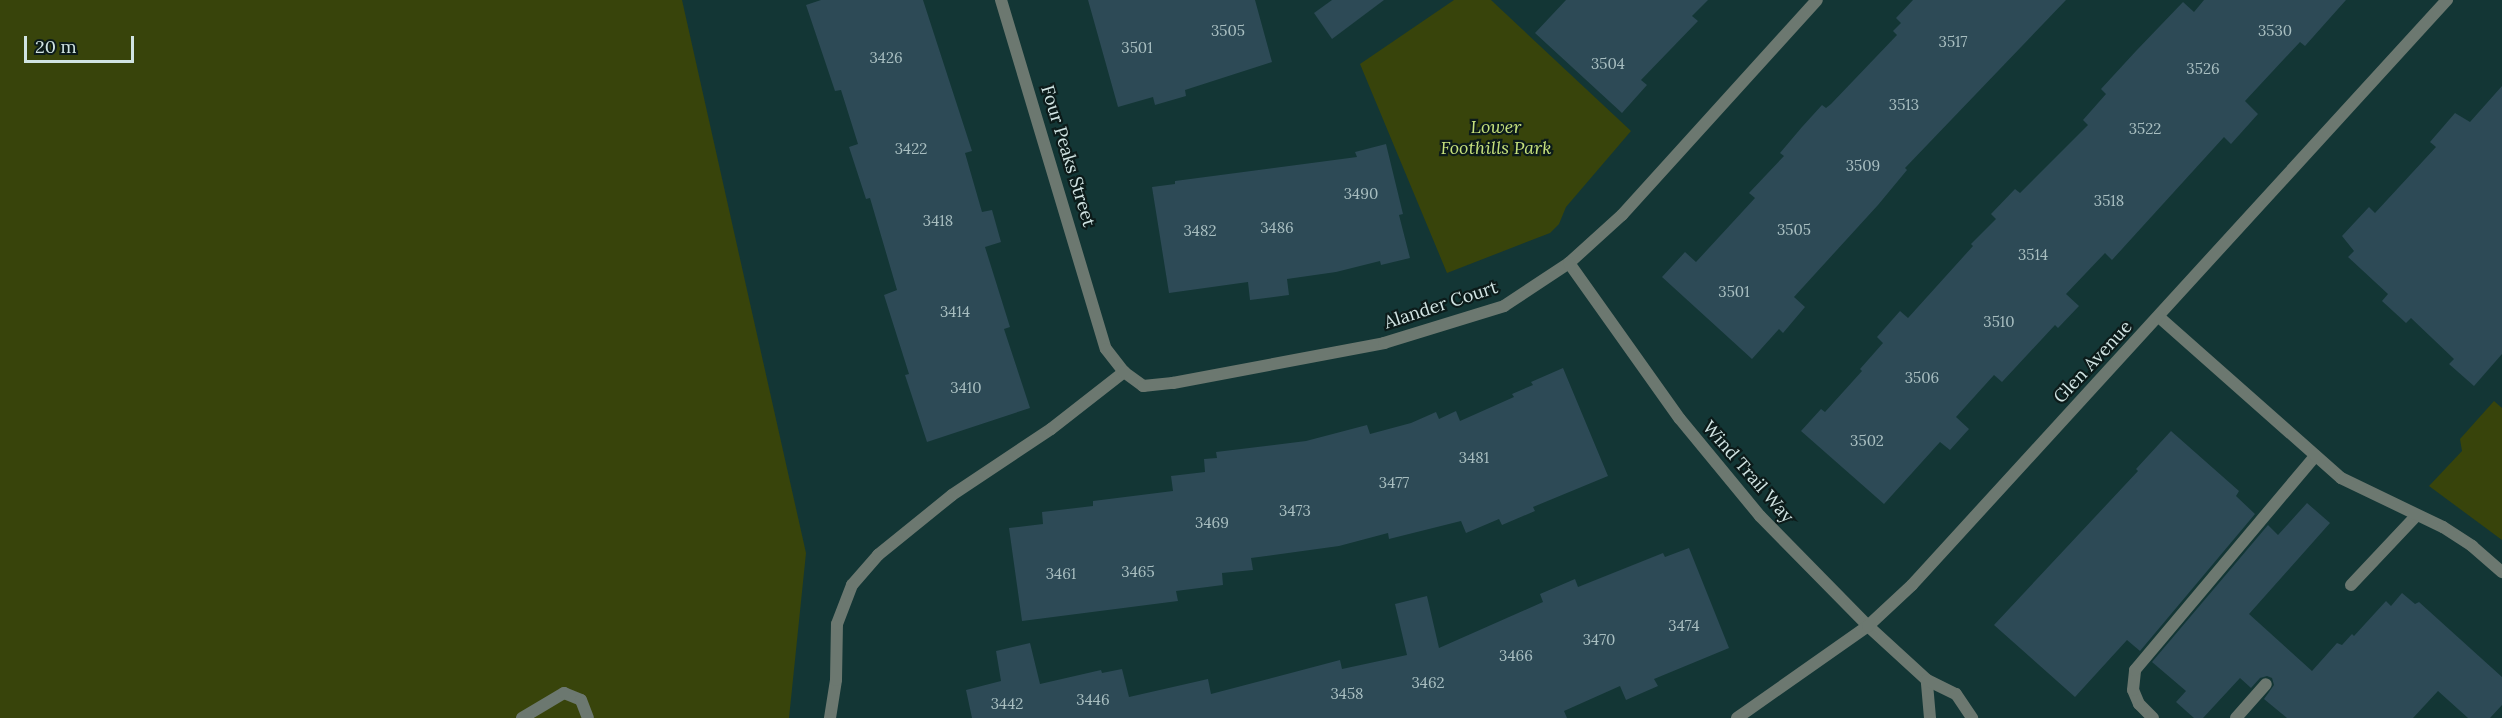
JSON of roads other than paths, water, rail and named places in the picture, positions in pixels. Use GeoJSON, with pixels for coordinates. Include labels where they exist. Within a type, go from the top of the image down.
{"type":"FeatureCollection","features":[{"type":"Feature","properties":{"kind":"street","name":"Four Peaks Street"},"geometry":{"type":"LineString","coordinates":[[1001,0],[1100,322]]}},
{"type":"Feature","properties":{"kind":"street","name":"Alander Court"},"geometry":{"type":"LineString","coordinates":[[1100,322],[1106,349],[1124,372],[1143,386],[1173,383],[1384,343],[1504,306],[1569,263],[1622,215],[1817,0]]}},
{"type":"Feature","properties":{"kind":"street","name":"Glen Avenue"},"geometry":{"type":"LineString","coordinates":[[1737,718],[1868,626],[1912,585],[2447,0]]}},
{"type":"Feature","properties":{"kind":"street","name":"Wind Trail Way"},"geometry":{"type":"LineString","coordinates":[[1569,263],[1680,419],[1752,507],[1868,626],[1927,680],[1956,694],[1972,718]]}},
{"type":"Feature","properties":{"kind":"street"},"geometry":{"type":"LineString","coordinates":[[2159,317],[2341,478],[2443,527],[2472,546],[2502,572]]}},
{"type":"Feature","properties":{"kind":"street"},"geometry":{"type":"LineString","coordinates":[[830,718],[836,680],[837,624],[852,585],[878,555],[952,495],[1051,429],[1124,372]]}},
{"type":"Feature","properties":{"kind":"street"},"geometry":{"type":"LineString","coordinates":[[2153,718],[2139,704],[2133,690],[2135,670],[2315,456]]}},
{"type":"Feature","properties":{"kind":"street"},"geometry":{"type":"LineString","coordinates":[[2351,585],[2417,515]]}},
{"type":"Feature","properties":{"kind":"street"},"geometry":{"type":"LineString","coordinates":[[1927,680],[1930,718]]}},
{"type":"Feature","properties":{"kind":"street"},"geometry":{"type":"LineString","coordinates":[[2236,718],[2266,684]]}},
{"type":"Feature","properties":{"kind":"street"},"geometry":{"type":"LineString","coordinates":[[522,718],[564,693],[580,700],[588,718]]}},
{"type":"Feature","properties":{"kind":"park label","name":"Lower Foothills Park"},"geometry":{"type":"Point","coordinates":[1496,138]}}]}
